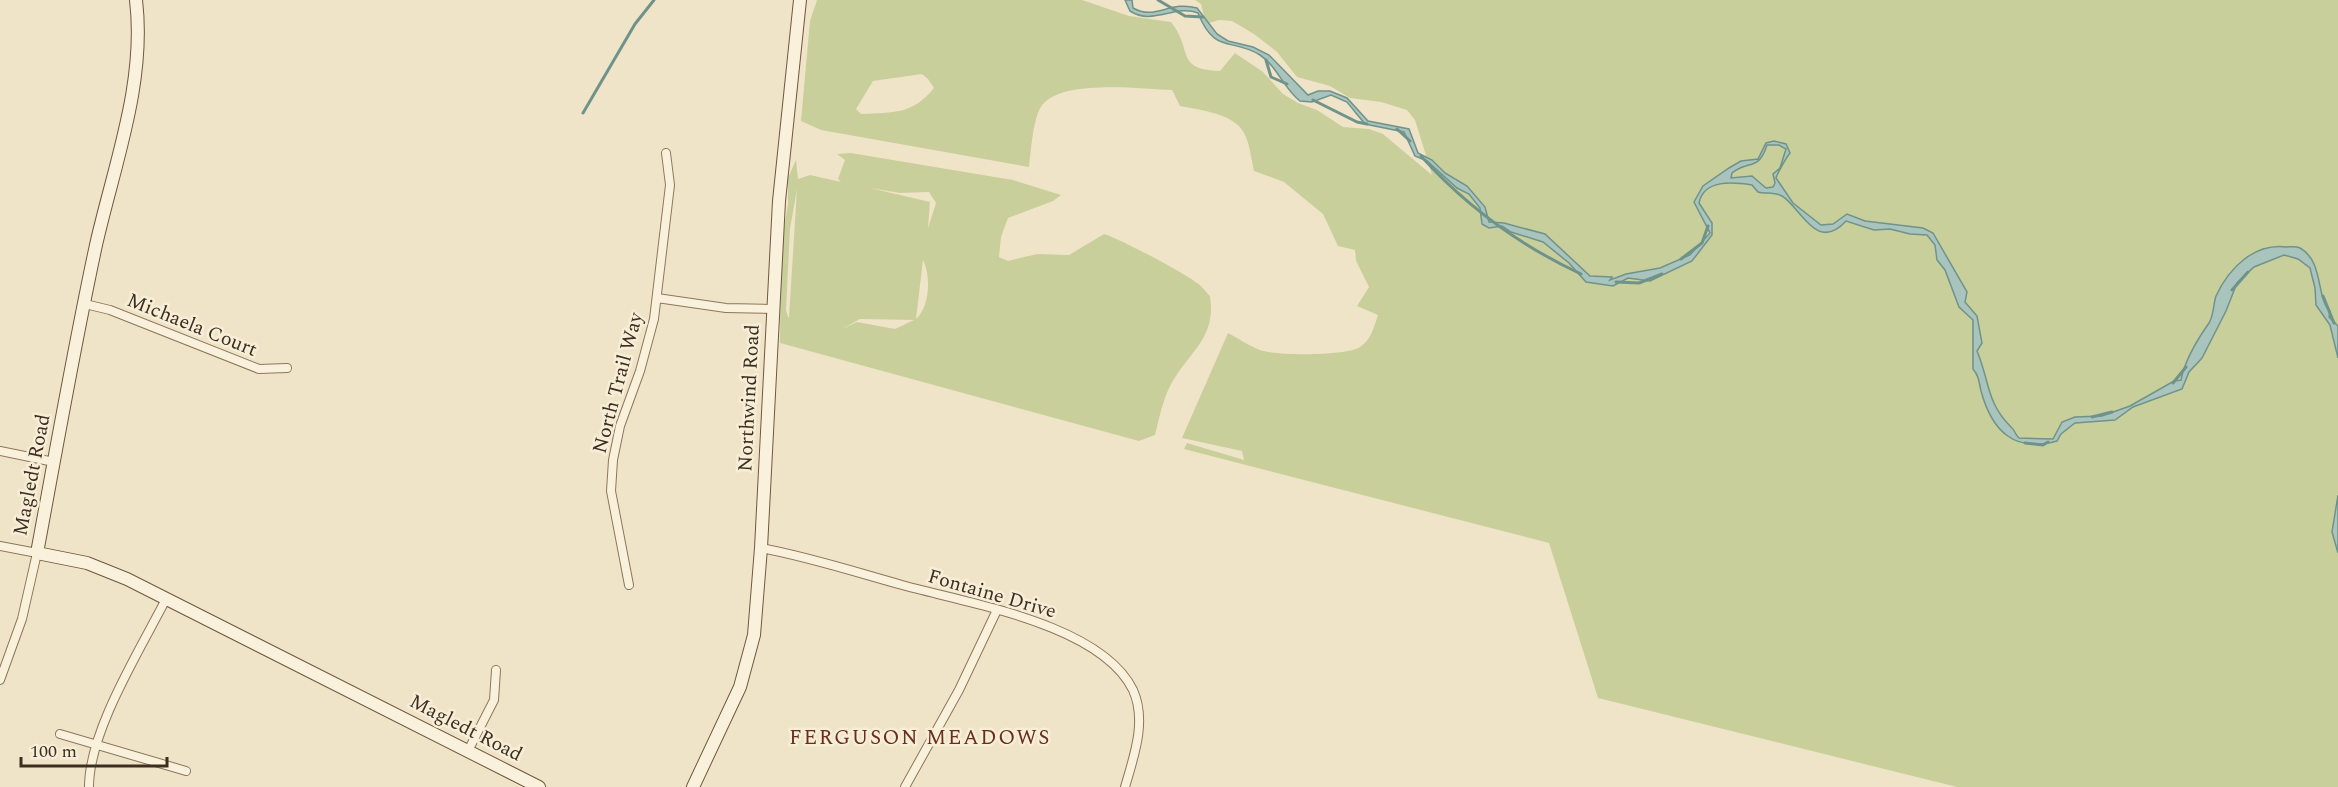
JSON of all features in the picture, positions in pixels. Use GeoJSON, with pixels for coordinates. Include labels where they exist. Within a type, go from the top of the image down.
{"type":"FeatureCollection","features":[{"type":"Feature","properties":{"kind":"street","name":"Magledt Road"},"geometry":{"type":"LineString","coordinates":[[136,0],[139,36],[135,77],[85,304],[37,553],[95,566],[539,787]]}},
{"type":"Feature","properties":{"kind":"street","name":"Northwind Road"},"geometry":{"type":"LineString","coordinates":[[693,787],[731,707],[748,662],[754,635],[784,134],[800,0]]}},
{"type":"Feature","properties":{"kind":"street","name":"North Trail Way"},"geometry":{"type":"LineString","coordinates":[[629,585],[611,490],[613,460],[620,426],[649,339],[657,298],[670,185],[666,153]]}},
{"type":"Feature","properties":{"kind":"street"},"geometry":{"type":"LineString","coordinates":[[657,298],[726,308],[773,309]]}},
{"type":"Feature","properties":{"kind":"street","name":"Michaela Court"},"geometry":{"type":"LineString","coordinates":[[85,304],[110,310],[260,369],[287,368]]}},
{"type":"Feature","properties":{"kind":"street"},"geometry":{"type":"LineString","coordinates":[[0,451],[54,462]]}},
{"type":"Feature","properties":{"kind":"street"},"geometry":{"type":"LineString","coordinates":[[0,546],[37,553],[22,619],[0,680]]}},
{"type":"Feature","properties":{"kind":"street","name":"Fontaine Drive"},"geometry":{"type":"LineString","coordinates":[[761,548],[1034,620],[1083,642],[1112,662],[1126,678],[1137,700],[1140,716],[1134,755],[1125,787]]}},
{"type":"Feature","properties":{"kind":"street"},"geometry":{"type":"LineString","coordinates":[[89,787],[96,744],[113,704],[165,599]]}},
{"type":"Feature","properties":{"kind":"street"},"geometry":{"type":"LineString","coordinates":[[904,787],[959,690],[997,610]]}},
{"type":"Feature","properties":{"kind":"street"},"geometry":{"type":"LineString","coordinates":[[468,751],[494,700],[496,670]]}},
{"type":"Feature","properties":{"kind":"street"},"geometry":{"type":"LineString","coordinates":[[60,734],[186,771]]}},
{"type":"Feature","properties":{"kind":"green space"},"geometry":{"type":"Polygon","coordinates":[[[817,0],[1082,0],[1129,16],[1171,22],[1178,32],[1187,57],[1196,67],[1220,71],[1235,53],[1263,72],[1283,94],[1317,110],[1343,127],[1369,129],[1383,134],[1432,175],[1415,120],[1407,110],[1381,102],[1350,98],[1330,86],[1297,77],[1277,52],[1232,21],[1219,20],[1206,24],[1201,4],[1195,0],[2338,0],[2338,787],[1957,787],[1598,698],[1549,543],[1184,449],[1187,443],[1244,460],[1242,451],[1182,438],[1228,333],[1268,352],[1311,354],[1341,352],[1353,350],[1367,341],[1378,315],[1357,306],[1369,287],[1356,261],[1355,250],[1338,246],[1323,214],[1284,182],[1254,171],[1248,142],[1239,126],[1224,117],[1180,106],[1172,90],[1104,87],[1068,91],[1054,96],[1043,104],[1035,125],[1029,167],[821,130],[801,121],[810,21],[817,0]],[[922,74],[873,81],[856,109],[861,114],[893,112],[910,108],[934,88],[922,74]]]}},
{"type":"Feature","properties":{"kind":"green space"},"geometry":{"type":"Polygon","coordinates":[[[851,153],[1013,180],[1061,195],[1053,201],[1008,218],[1001,237],[999,257],[1008,261],[1037,254],[1069,255],[1104,234],[1151,256],[1201,286],[1210,296],[1210,321],[1207,331],[1168,390],[1155,435],[1139,441],[780,343],[781,246],[788,204],[788,178],[796,160],[798,179],[810,175],[841,182],[838,179],[845,160],[837,154],[851,153]],[[870,188],[930,202],[928,228],[936,203],[929,192],[900,193],[870,188]],[[797,189],[790,229],[786,310],[788,317],[797,189]],[[923,260],[916,319],[924,307],[928,291],[926,267],[923,260]],[[860,319],[842,329],[857,322],[895,329],[914,320],[860,319]]]}},
{"type":"Feature","properties":{"kind":"water"},"geometry":{"type":"Polygon","coordinates":[[[1125,0],[1132,0],[1133,8],[1149,12],[1178,6],[1197,8],[1217,34],[1228,41],[1253,47],[1269,55],[1308,95],[1318,91],[1330,91],[1347,98],[1368,121],[1409,129],[1418,153],[1432,160],[1445,173],[1467,186],[1485,207],[1489,222],[1504,223],[1545,234],[1590,276],[1612,277],[1610,280],[1626,274],[1660,268],[1690,255],[1710,233],[1694,202],[1703,186],[1741,161],[1758,159],[1766,143],[1774,141],[1786,144],[1790,153],[1776,178],[1793,203],[1821,225],[1833,224],[1847,214],[1865,221],[1923,228],[1933,233],[1967,292],[1965,302],[1977,316],[1982,343],[1977,351],[1993,400],[2003,418],[2019,438],[2053,439],[2062,422],[2075,417],[2102,416],[2130,406],[2174,381],[2181,380],[2192,350],[2211,320],[2216,296],[2221,286],[2235,267],[2253,253],[2263,249],[2295,247],[2308,254],[2316,270],[2323,298],[2330,311],[2329,317],[2338,326],[2338,358],[2330,325],[2316,305],[2310,268],[2298,259],[2284,255],[2254,267],[2237,283],[2226,311],[2202,358],[2189,372],[2182,389],[2133,407],[2115,420],[2075,423],[2061,434],[2057,441],[2029,444],[2017,441],[2007,436],[1991,417],[1978,377],[1973,369],[1973,320],[1959,307],[1945,270],[1937,260],[1935,245],[1927,235],[1890,229],[1874,230],[1846,221],[1835,230],[1826,232],[1817,230],[1782,196],[1758,192],[1752,185],[1720,184],[1707,190],[1699,203],[1712,223],[1712,235],[1692,261],[1650,281],[1628,278],[1613,286],[1586,282],[1569,263],[1543,242],[1511,232],[1502,226],[1489,228],[1482,224],[1480,208],[1469,194],[1457,188],[1427,161],[1415,156],[1404,132],[1365,124],[1347,102],[1331,95],[1312,102],[1300,101],[1266,60],[1250,50],[1217,40],[1204,26],[1198,13],[1181,11],[1147,16],[1130,11],[1125,0]],[[1767,145],[1757,162],[1738,169],[1732,173],[1731,178],[1752,176],[1766,188],[1773,187],[1775,183],[1773,174],[1780,168],[1786,149],[1779,145],[1767,145]]]}},
{"type":"Feature","properties":{"kind":"water"},"geometry":{"type":"Polygon","coordinates":[[[2338,495],[2338,553],[2332,532],[2338,495]]]}},
{"type":"Feature","properties":{"kind":"waterway"},"geometry":{"type":"LineString","coordinates":[[583,113],[635,24],[654,0]]}},
{"type":"Feature","properties":{"kind":"waterway"},"geometry":{"type":"LineString","coordinates":[[1158,0],[1185,16],[1203,17]]}},
{"type":"Feature","properties":{"kind":"waterway"},"geometry":{"type":"LineString","coordinates":[[1266,60],[1271,77],[1287,84]]}},
{"type":"Feature","properties":{"kind":"waterway"},"geometry":{"type":"LineString","coordinates":[[1313,100],[1357,122],[1367,124]]}},
{"type":"Feature","properties":{"kind":"waterway"},"geometry":{"type":"LineString","coordinates":[[1397,129],[1410,141]]}},
{"type":"Feature","properties":{"kind":"waterway"},"geometry":{"type":"LineString","coordinates":[[1421,156],[1456,191],[1495,223],[1537,251],[1581,274]]}},
{"type":"Feature","properties":{"kind":"waterway"},"geometry":{"type":"LineString","coordinates":[[1681,259],[1702,243],[1708,226]]}},
{"type":"Feature","properties":{"kind":"waterway"},"geometry":{"type":"LineString","coordinates":[[2232,290],[2248,272]]}},
{"type":"Feature","properties":{"kind":"waterway"},"geometry":{"type":"LineString","coordinates":[[1616,282],[1639,283],[1662,274]]}},
{"type":"Feature","properties":{"kind":"waterway"},"geometry":{"type":"LineString","coordinates":[[2323,296],[2334,323]]}},
{"type":"Feature","properties":{"kind":"waterway"},"geometry":{"type":"LineString","coordinates":[[2173,383],[2186,367]]}},
{"type":"Feature","properties":{"kind":"waterway"},"geometry":{"type":"LineString","coordinates":[[2092,417],[2112,412]]}},
{"type":"Feature","properties":{"kind":"waterway"},"geometry":{"type":"LineString","coordinates":[[2025,443],[2043,445],[2048,442]]}},
{"type":"Feature","properties":{"kind":"district","name":"FERGUSON MEADOWS"},"geometry":{"type":"Point","coordinates":[920,738]}}]}
